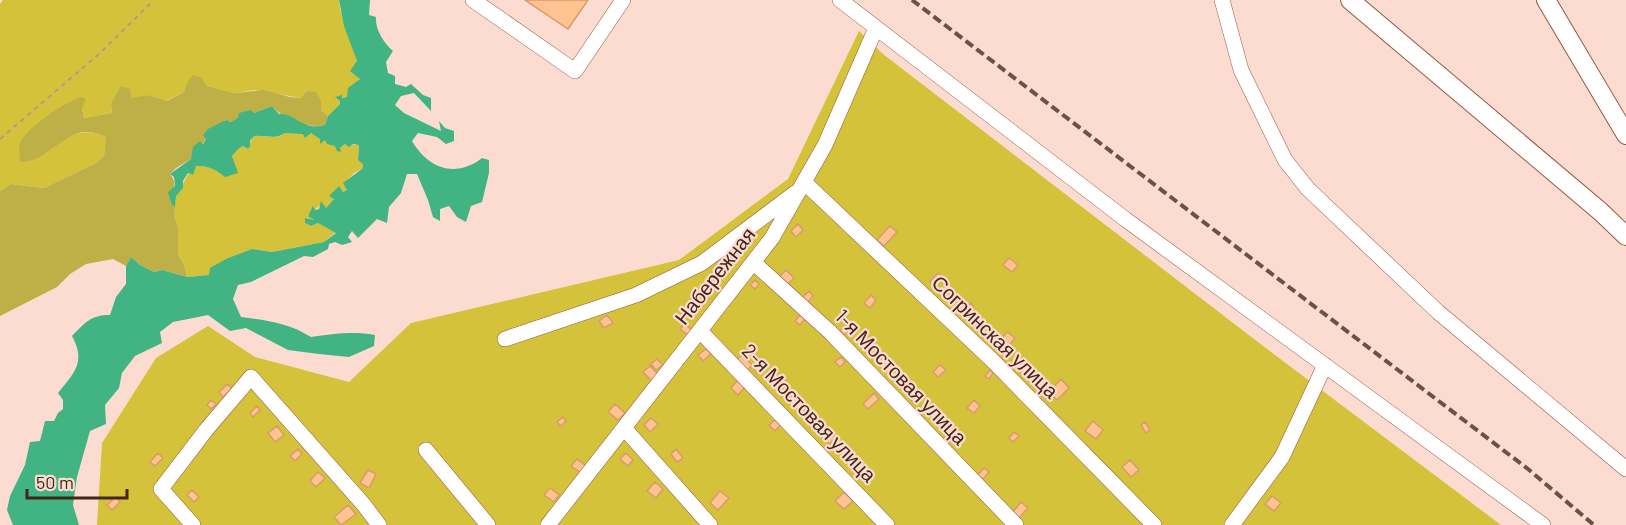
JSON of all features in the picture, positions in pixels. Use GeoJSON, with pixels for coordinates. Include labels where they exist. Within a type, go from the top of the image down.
{"type":"FeatureCollection","features":[{"type":"Feature","properties":{"kind":"main road"},"geometry":{"type":"LineString","coordinates":[[1350,0],[1601,212],[1626,236]]}},
{"type":"Feature","properties":{"kind":"main road"},"geometry":{"type":"LineString","coordinates":[[1546,0],[1626,135]]}},
{"type":"Feature","properties":{"kind":"main road"},"geometry":{"type":"LineString","coordinates":[[1557,0],[1626,120]]}},
{"type":"Feature","properties":{"kind":"street"},"geometry":{"type":"LineString","coordinates":[[472,0],[575,71],[623,0]]}},
{"type":"Feature","properties":{"kind":"street"},"geometry":{"type":"LineString","coordinates":[[840,0],[1125,219],[1543,525]]}},
{"type":"Feature","properties":{"kind":"street"},"geometry":{"type":"LineString","coordinates":[[1222,0],[1241,70],[1285,160],[1308,189],[1438,312],[1626,469]]}},
{"type":"Feature","properties":{"kind":"street","name":"Набережная"},"geometry":{"type":"LineString","coordinates":[[548,525],[772,238],[825,145],[876,28]]}},
{"type":"Feature","properties":{"kind":"street"},"geometry":{"type":"LineString","coordinates":[[505,339],[636,295],[702,262],[802,186]]}},
{"type":"Feature","properties":{"kind":"street","name":"Согринская улица"},"geometry":{"type":"LineString","coordinates":[[802,186],[993,361],[1154,525]]}},
{"type":"Feature","properties":{"kind":"street","name":"1-я Мостовая улица"},"geometry":{"type":"LineString","coordinates":[[753,262],[830,332],[1016,525]]}},
{"type":"Feature","properties":{"kind":"street","name":"2-я Мостовая улица"},"geometry":{"type":"LineString","coordinates":[[700,331],[887,525]]}},
{"type":"Feature","properties":{"kind":"street"},"geometry":{"type":"LineString","coordinates":[[1232,525],[1282,457],[1326,365]]}},
{"type":"Feature","properties":{"kind":"street"},"geometry":{"type":"LineString","coordinates":[[193,525],[161,489],[206,430],[251,377],[379,525]]}},
{"type":"Feature","properties":{"kind":"street"},"geometry":{"type":"LineString","coordinates":[[624,428],[710,525]]}},
{"type":"Feature","properties":{"kind":"street"},"geometry":{"type":"LineString","coordinates":[[426,450],[488,525]]}},
{"type":"Feature","properties":{"kind":"path"},"geometry":{"type":"LineString","coordinates":[[0,140],[99,54],[152,0]]}},
{"type":"Feature","properties":{"kind":"shaded area"},"geometry":{"type":"Polygon","coordinates":[[[3,0],[339,0],[360,78],[347,97],[336,98],[340,104],[328,116],[321,110],[321,101],[307,91],[301,98],[254,90],[235,93],[207,86],[202,78],[187,83],[184,92],[166,101],[149,95],[111,104],[112,113],[84,118],[82,108],[46,117],[19,145],[46,153],[66,138],[89,132],[106,137],[104,156],[96,163],[44,188],[11,184],[0,191],[0,4],[3,0]]]}},
{"type":"Feature","properties":{"kind":"shaded area"},"geometry":{"type":"Polygon","coordinates":[[[339,0],[370,0],[369,15],[376,17],[381,36],[393,51],[386,62],[388,73],[395,76],[395,84],[406,87],[411,84],[423,95],[431,98],[431,111],[414,93],[401,96],[395,105],[404,113],[441,131],[439,121],[445,128],[454,131],[454,141],[446,144],[437,137],[418,133],[412,141],[418,150],[434,164],[443,168],[462,168],[482,158],[489,160],[489,173],[482,202],[471,206],[466,222],[457,217],[449,206],[440,209],[440,221],[433,217],[417,174],[407,174],[401,193],[389,207],[387,223],[377,219],[358,238],[352,231],[348,237],[352,242],[342,245],[335,242],[329,244],[328,249],[313,257],[304,256],[251,282],[238,285],[233,299],[241,317],[286,325],[311,337],[351,333],[375,335],[374,346],[349,357],[288,350],[246,328],[230,331],[208,315],[173,322],[160,332],[162,343],[135,356],[122,373],[119,388],[105,405],[106,424],[90,431],[77,477],[73,505],[79,525],[13,525],[7,510],[10,496],[25,465],[30,442],[40,441],[45,421],[54,421],[63,409],[63,400],[58,393],[77,366],[78,353],[72,336],[93,318],[110,315],[116,297],[126,284],[126,266],[131,257],[154,272],[162,270],[187,277],[209,275],[210,268],[252,249],[272,252],[324,242],[336,233],[318,223],[311,226],[305,223],[305,218],[315,220],[309,217],[313,206],[315,210],[319,209],[321,201],[326,208],[334,199],[329,196],[339,186],[343,192],[347,190],[343,183],[363,168],[363,164],[358,160],[359,145],[353,144],[349,147],[345,144],[340,148],[341,152],[337,151],[335,146],[327,144],[325,140],[320,144],[320,139],[311,133],[305,138],[303,134],[285,133],[274,137],[254,136],[248,149],[243,146],[232,156],[238,173],[225,177],[212,168],[196,166],[193,175],[188,173],[183,181],[183,188],[176,196],[175,207],[172,205],[168,192],[175,186],[174,177],[170,174],[191,159],[193,147],[200,141],[203,144],[206,139],[203,135],[208,129],[226,120],[231,122],[238,118],[239,113],[251,110],[254,113],[272,106],[279,114],[290,116],[304,124],[325,125],[328,116],[340,104],[335,97],[342,95],[342,98],[347,97],[348,88],[360,79],[350,71],[357,61],[344,26],[339,0]]]}},
{"type":"Feature","properties":{"kind":"shaded area"},"geometry":{"type":"Polygon","coordinates":[[[859,31],[883,54],[1267,349],[1501,525],[97,525],[102,443],[156,358],[208,326],[255,357],[349,382],[411,323],[679,260],[788,179],[859,31]]]}},
{"type":"Feature","properties":{"kind":"shaded area"},"geometry":{"type":"Polygon","coordinates":[[[193,75],[202,78],[207,86],[235,93],[263,90],[301,98],[307,91],[316,92],[321,101],[321,110],[328,116],[325,125],[311,126],[296,122],[272,106],[231,122],[225,120],[206,139],[191,159],[170,174],[174,185],[172,205],[175,207],[174,215],[178,227],[178,254],[187,277],[162,270],[154,272],[131,257],[126,266],[113,259],[86,264],[70,274],[57,287],[0,316],[0,191],[11,184],[44,188],[96,163],[104,156],[106,137],[93,132],[81,132],[32,160],[20,162],[19,145],[24,136],[47,116],[81,97],[86,99],[82,108],[84,118],[112,113],[111,104],[121,86],[130,89],[131,98],[149,95],[167,101],[184,92],[193,75]]]}},
{"type":"Feature","properties":{"kind":"shaded area"},"geometry":{"type":"Polygon","coordinates":[[[285,133],[311,133],[340,148],[345,144],[359,145],[358,160],[364,164],[363,168],[344,183],[347,190],[343,192],[339,187],[332,197],[334,199],[326,208],[320,205],[315,210],[313,207],[316,220],[305,218],[305,223],[311,226],[318,223],[336,232],[324,242],[272,252],[252,249],[228,258],[209,275],[187,277],[178,254],[178,227],[174,215],[176,196],[189,173],[192,175],[195,166],[237,173],[232,156],[238,148],[244,146],[247,149],[254,135],[275,137],[285,133]]]}},
{"type":"Feature","properties":{"kind":"building"},"geometry":{"type":"Polygon","coordinates":[[[525,0],[588,0],[568,29],[525,0]]]}},
{"type":"Feature","properties":{"kind":"building"},"geometry":{"type":"Polygon","coordinates":[[[798,224],[803,230],[796,237],[791,231],[798,224]]]}},
{"type":"Feature","properties":{"kind":"building"},"geometry":{"type":"Polygon","coordinates":[[[890,226],[897,232],[884,246],[877,240],[890,226]]]}},
{"type":"Feature","properties":{"kind":"building"},"geometry":{"type":"Polygon","coordinates":[[[725,255],[731,261],[723,268],[717,262],[725,255]]]}},
{"type":"Feature","properties":{"kind":"building"},"geometry":{"type":"Polygon","coordinates":[[[1009,258],[1018,265],[1012,272],[1003,265],[1009,258]]]}},
{"type":"Feature","properties":{"kind":"building"},"geometry":{"type":"Polygon","coordinates":[[[786,270],[794,278],[788,284],[780,276],[786,270]]]}},
{"type":"Feature","properties":{"kind":"building"},"geometry":{"type":"Polygon","coordinates":[[[938,273],[943,277],[934,286],[930,282],[938,273]]]}},
{"type":"Feature","properties":{"kind":"building"},"geometry":{"type":"Polygon","coordinates":[[[755,280],[759,284],[755,289],[750,285],[755,280]]]}},
{"type":"Feature","properties":{"kind":"building"},"geometry":{"type":"Polygon","coordinates":[[[809,291],[813,296],[807,303],[802,298],[809,291]]]}},
{"type":"Feature","properties":{"kind":"building"},"geometry":{"type":"Polygon","coordinates":[[[871,295],[876,300],[870,308],[864,303],[871,295]]]}},
{"type":"Feature","properties":{"kind":"building"},"geometry":{"type":"Polygon","coordinates":[[[971,303],[974,307],[965,316],[962,312],[971,303]]]}},
{"type":"Feature","properties":{"kind":"building"},"geometry":{"type":"Polygon","coordinates":[[[607,315],[613,323],[604,328],[599,321],[607,315]]]}},
{"type":"Feature","properties":{"kind":"building"},"geometry":{"type":"Polygon","coordinates":[[[800,315],[805,319],[800,325],[795,321],[800,315]]]}},
{"type":"Feature","properties":{"kind":"building"},"geometry":{"type":"Polygon","coordinates":[[[684,324],[692,330],[688,335],[680,329],[684,324]]]}},
{"type":"Feature","properties":{"kind":"building"},"geometry":{"type":"Polygon","coordinates":[[[846,325],[850,329],[845,335],[840,331],[846,325]]]}},
{"type":"Feature","properties":{"kind":"building"},"geometry":{"type":"Polygon","coordinates":[[[1007,332],[1015,338],[1007,348],[999,342],[1007,332]]]}},
{"type":"Feature","properties":{"kind":"building"},"geometry":{"type":"Polygon","coordinates":[[[706,349],[711,354],[703,361],[698,355],[706,349]]]}},
{"type":"Feature","properties":{"kind":"building"},"geometry":{"type":"Polygon","coordinates":[[[742,355],[752,365],[747,371],[736,361],[742,355]]]}},
{"type":"Feature","properties":{"kind":"building"},"geometry":{"type":"Polygon","coordinates":[[[841,357],[845,362],[840,367],[835,362],[841,357]]]}},
{"type":"Feature","properties":{"kind":"building"},"geometry":{"type":"Polygon","coordinates":[[[657,359],[663,365],[656,370],[651,364],[657,359]]]}},
{"type":"Feature","properties":{"kind":"building"},"geometry":{"type":"Polygon","coordinates":[[[765,360],[769,365],[758,374],[754,369],[765,360]]]}},
{"type":"Feature","properties":{"kind":"building"},"geometry":{"type":"Polygon","coordinates":[[[940,365],[946,370],[938,377],[933,372],[940,365]]]}},
{"type":"Feature","properties":{"kind":"building"},"geometry":{"type":"Polygon","coordinates":[[[650,366],[661,377],[654,383],[643,372],[650,366]]]}},
{"type":"Feature","properties":{"kind":"building"},"geometry":{"type":"Polygon","coordinates":[[[990,370],[993,373],[989,379],[985,376],[990,370]]]}},
{"type":"Feature","properties":{"kind":"building"},"geometry":{"type":"Polygon","coordinates":[[[1061,379],[1069,388],[1057,400],[1049,392],[1061,379]]]}},
{"type":"Feature","properties":{"kind":"building"},"geometry":{"type":"Polygon","coordinates":[[[737,381],[745,387],[738,395],[731,388],[737,381]]]}},
{"type":"Feature","properties":{"kind":"building"},"geometry":{"type":"Polygon","coordinates":[[[228,384],[232,389],[223,397],[219,392],[228,384]]]}},
{"type":"Feature","properties":{"kind":"building"},"geometry":{"type":"Polygon","coordinates":[[[874,393],[879,399],[868,409],[863,404],[874,393]]]}},
{"type":"Feature","properties":{"kind":"building"},"geometry":{"type":"Polygon","coordinates":[[[916,393],[922,398],[915,405],[910,399],[916,393]]]}},
{"type":"Feature","properties":{"kind":"building"},"geometry":{"type":"Polygon","coordinates":[[[211,400],[216,404],[211,409],[207,405],[211,400]]]}},
{"type":"Feature","properties":{"kind":"building"},"geometry":{"type":"Polygon","coordinates":[[[974,400],[980,406],[974,413],[967,408],[974,400]]]}},
{"type":"Feature","properties":{"kind":"building"},"geometry":{"type":"Polygon","coordinates":[[[615,404],[625,413],[618,420],[608,412],[615,404]]]}},
{"type":"Feature","properties":{"kind":"building"},"geometry":{"type":"Polygon","coordinates":[[[257,406],[260,410],[253,417],[250,413],[257,406]]]}},
{"type":"Feature","properties":{"kind":"building"},"geometry":{"type":"Polygon","coordinates":[[[563,417],[566,421],[561,426],[557,422],[563,417]]]}},
{"type":"Feature","properties":{"kind":"building"},"geometry":{"type":"Polygon","coordinates":[[[651,418],[658,424],[650,432],[644,425],[651,418]]]}},
{"type":"Feature","properties":{"kind":"building"},"geometry":{"type":"Polygon","coordinates":[[[775,420],[780,425],[775,431],[769,425],[775,420]]]}},
{"type":"Feature","properties":{"kind":"building"},"geometry":{"type":"Polygon","coordinates":[[[1093,421],[1103,430],[1096,439],[1085,431],[1093,421]]]}},
{"type":"Feature","properties":{"kind":"building"},"geometry":{"type":"Polygon","coordinates":[[[1145,422],[1150,430],[1146,433],[1141,425],[1145,422]]]}},
{"type":"Feature","properties":{"kind":"building"},"geometry":{"type":"Polygon","coordinates":[[[277,426],[284,435],[275,442],[268,433],[277,426]]]}},
{"type":"Feature","properties":{"kind":"building"},"geometry":{"type":"Polygon","coordinates":[[[1014,432],[1019,436],[1013,442],[1009,438],[1014,432]]]}},
{"type":"Feature","properties":{"kind":"building"},"geometry":{"type":"Polygon","coordinates":[[[833,434],[836,438],[829,444],[825,440],[833,434]]]}},
{"type":"Feature","properties":{"kind":"building"},"geometry":{"type":"Polygon","coordinates":[[[948,434],[953,438],[946,445],[942,441],[948,434]]]}},
{"type":"Feature","properties":{"kind":"building"},"geometry":{"type":"Polygon","coordinates":[[[298,449],[302,454],[295,461],[290,456],[298,449]]]}},
{"type":"Feature","properties":{"kind":"building"},"geometry":{"type":"Polygon","coordinates":[[[676,449],[683,458],[677,462],[671,454],[676,449]]]}},
{"type":"Feature","properties":{"kind":"building"},"geometry":{"type":"Polygon","coordinates":[[[158,453],[163,458],[155,466],[150,462],[158,453]]]}},
{"type":"Feature","properties":{"kind":"building"},"geometry":{"type":"Polygon","coordinates":[[[626,453],[633,460],[628,466],[620,459],[626,453]]]}},
{"type":"Feature","properties":{"kind":"building"},"geometry":{"type":"Polygon","coordinates":[[[577,459],[586,466],[581,473],[571,466],[577,459]]]}},
{"type":"Feature","properties":{"kind":"building"},"geometry":{"type":"Polygon","coordinates":[[[1130,460],[1139,470],[1131,477],[1122,467],[1130,460]]]}},
{"type":"Feature","properties":{"kind":"building"},"geometry":{"type":"Polygon","coordinates":[[[984,468],[989,472],[983,479],[978,475],[984,468]]]}},
{"type":"Feature","properties":{"kind":"building"},"geometry":{"type":"Polygon","coordinates":[[[368,470],[376,474],[369,488],[360,483],[368,470]]]}},
{"type":"Feature","properties":{"kind":"building"},"geometry":{"type":"Polygon","coordinates":[[[318,472],[325,478],[316,487],[310,481],[318,472]]]}},
{"type":"Feature","properties":{"kind":"building"},"geometry":{"type":"Polygon","coordinates":[[[866,472],[871,478],[865,483],[860,477],[866,472]]]}},
{"type":"Feature","properties":{"kind":"building"},"geometry":{"type":"Polygon","coordinates":[[[655,482],[663,489],[656,498],[647,491],[655,482]]]}},
{"type":"Feature","properties":{"kind":"building"},"geometry":{"type":"Polygon","coordinates":[[[550,488],[559,495],[554,502],[544,495],[550,488]]]}},
{"type":"Feature","properties":{"kind":"building"},"geometry":{"type":"Polygon","coordinates":[[[192,490],[199,497],[194,502],[187,495],[192,490]]]}},
{"type":"Feature","properties":{"kind":"building"},"geometry":{"type":"Polygon","coordinates":[[[720,491],[729,498],[718,510],[710,503],[720,491]]]}},
{"type":"Feature","properties":{"kind":"building"},"geometry":{"type":"Polygon","coordinates":[[[844,492],[853,501],[844,509],[835,501],[844,492]]]}},
{"type":"Feature","properties":{"kind":"building"},"geometry":{"type":"Polygon","coordinates":[[[1272,496],[1281,503],[1274,511],[1265,504],[1272,496]]]}},
{"type":"Feature","properties":{"kind":"building"},"geometry":{"type":"Polygon","coordinates":[[[116,497],[120,502],[112,510],[107,505],[116,497]]]}},
{"type":"Feature","properties":{"kind":"building"},"geometry":{"type":"Polygon","coordinates":[[[1021,502],[1028,508],[1019,518],[1013,512],[1021,502]]]}},
{"type":"Feature","properties":{"kind":"building"},"geometry":{"type":"Polygon","coordinates":[[[348,505],[356,514],[341,525],[334,517],[348,505]]]}},
{"type":"Feature","properties":{"kind":"railway"},"geometry":{"type":"LineString","coordinates":[[912,0],[1528,469],[1594,525]]}}]}
